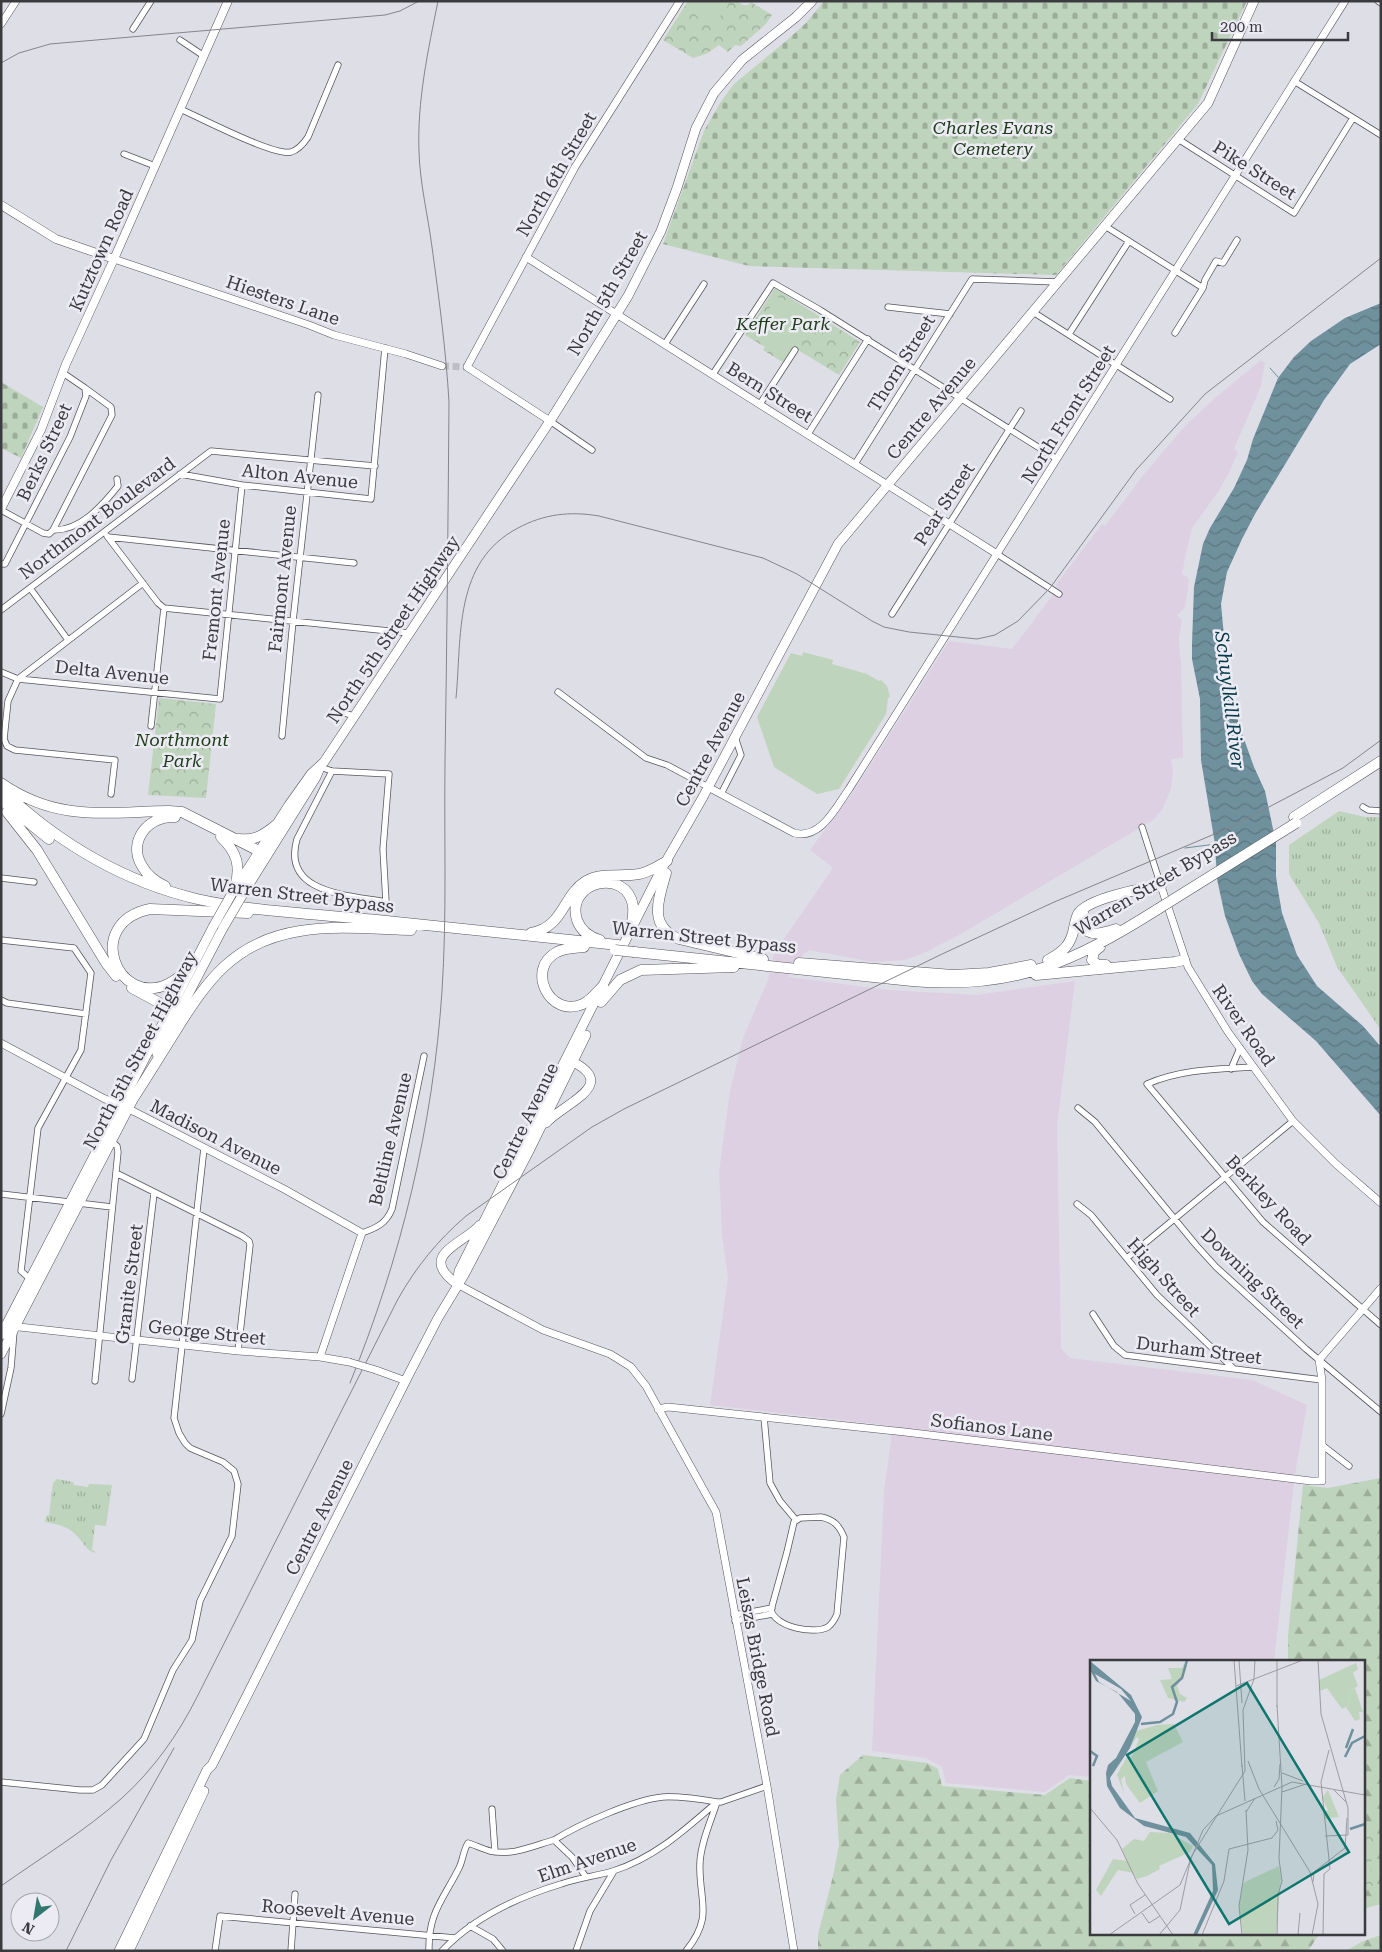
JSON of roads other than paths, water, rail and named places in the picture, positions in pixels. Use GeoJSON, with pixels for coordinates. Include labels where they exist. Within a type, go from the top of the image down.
{"type":"FeatureCollection","features":[{"type":"Feature","properties":{"kind":"highway","name":"Warren Street Bypass"},"geometry":{"type":"LineString","coordinates":[[1295,820],[1381,761]]}},
{"type":"Feature","properties":{"kind":"highway","name":"Warren Street Bypass"},"geometry":{"type":"LineString","coordinates":[[800,966],[965,975],[1013,969],[1048,960],[1084,946],[1157,906],[1381,768]]}},
{"type":"Feature","properties":{"kind":"highway"},"geometry":{"type":"LineString","coordinates":[[1,782],[28,799],[54,809],[81,813],[177,812],[190,816],[260,854]]}},
{"type":"Feature","properties":{"kind":"highway","name":"Warren Street Bypass"},"geometry":{"type":"LineString","coordinates":[[1,789],[48,830],[92,858],[138,881],[184,896],[249,907],[522,935],[616,948],[800,966],[932,983],[965,983],[1002,978],[1028,973],[1063,962],[1108,940],[1157,906]]}},
{"type":"Feature","properties":{"kind":"highway","name":"Warren Street Bypass"},"geometry":{"type":"LineString","coordinates":[[1,800],[60,847],[83,861],[118,880],[182,902],[248,913],[584,947],[616,948]]}},
{"type":"Feature","properties":{"kind":"highway"},"geometry":{"type":"LineString","coordinates":[[1,805],[37,850],[116,976],[126,985],[175,1008]]}},
{"type":"Feature","properties":{"kind":"highway"},"geometry":{"type":"LineString","coordinates":[[184,896],[159,883],[144,869],[137,852],[137,842],[141,833],[156,820],[172,816],[184,819],[260,854]]}},
{"type":"Feature","properties":{"kind":"highway"},"geometry":{"type":"LineString","coordinates":[[235,839],[256,838],[276,825]]}},
{"type":"Feature","properties":{"kind":"highway"},"geometry":{"type":"LineString","coordinates":[[220,837],[231,847],[237,858],[241,888]]}},
{"type":"Feature","properties":{"kind":"highway"},"geometry":{"type":"LineString","coordinates":[[522,935],[538,932],[550,926],[578,889],[588,880],[601,876],[642,874],[668,861]]}},
{"type":"Feature","properties":{"kind":"highway"},"geometry":{"type":"LineString","coordinates":[[666,873],[657,910],[661,924],[668,933],[679,939],[761,962]]}},
{"type":"Feature","properties":{"kind":"highway"},"geometry":{"type":"LineString","coordinates":[[616,948],[593,937],[580,927],[576,908],[579,897],[584,891],[602,882],[623,888],[633,905],[633,918],[629,933]]}},
{"type":"Feature","properties":{"kind":"highway"},"geometry":{"type":"LineString","coordinates":[[1116,929],[1101,934],[1090,933],[1081,925],[1082,916],[1091,907],[1161,886]]}},
{"type":"Feature","properties":{"kind":"highway"},"geometry":{"type":"LineString","coordinates":[[1048,960],[1063,951],[1068,945],[1077,916],[1086,906],[1150,887],[1161,886]]}},
{"type":"Feature","properties":{"kind":"highway"},"geometry":{"type":"LineString","coordinates":[[194,961],[180,976],[168,984],[157,987],[143,987],[126,979],[117,968],[112,954],[113,939],[117,929],[124,921],[133,914],[145,910],[166,909],[206,913],[248,913]]}},
{"type":"Feature","properties":{"kind":"highway"},"geometry":{"type":"LineString","coordinates":[[134,1097],[202,990],[224,966],[244,952],[273,938],[306,930],[411,930]]}},
{"type":"Feature","properties":{"kind":"highway"},"geometry":{"type":"LineString","coordinates":[[1108,940],[1093,955],[1092,960],[1096,964],[1184,960]]}},
{"type":"Feature","properties":{"kind":"highway"},"geometry":{"type":"LineString","coordinates":[[584,947],[561,951],[549,960],[542,974],[546,992],[556,1003],[574,1006],[589,1000],[603,986]]}},
{"type":"Feature","properties":{"kind":"highway"},"geometry":{"type":"LineString","coordinates":[[1002,978],[1184,960]]}},
{"type":"Feature","properties":{"kind":"highway"},"geometry":{"type":"LineString","coordinates":[[601,1002],[620,980],[627,975],[641,970],[724,968],[761,962]]}},
{"type":"Feature","properties":{"kind":"main road","name":"Kutztown Road"},"geometry":{"type":"LineString","coordinates":[[1,510],[41,430],[63,373],[228,1]]}},
{"type":"Feature","properties":{"kind":"main road","name":"North 5th Street"},"geometry":{"type":"LineString","coordinates":[[492,508],[550,421],[639,278],[661,231],[696,128],[714,93],[742,60],[796,17],[812,1]]}},
{"type":"Feature","properties":{"kind":"main road","name":"Centre Avenue"},"geometry":{"type":"LineString","coordinates":[[119,1951],[207,1770],[212,1765],[406,1381],[457,1284],[464,1275],[539,1130],[603,986],[661,870],[668,861],[838,544],[1208,103],[1254,1]]}},
{"type":"Feature","properties":{"kind":"main road"},"geometry":{"type":"LineString","coordinates":[[1,205],[56,239],[114,259]]}},
{"type":"Feature","properties":{"kind":"main road","name":"North 5th Street Highway"},"geometry":{"type":"LineString","coordinates":[[260,854],[316,777],[320,767],[492,508]]}},
{"type":"Feature","properties":{"kind":"main road","name":"North 5th Street Highway"},"geometry":{"type":"LineString","coordinates":[[1,1335],[74,1204],[175,1008],[223,928],[241,888],[276,825],[311,774],[320,767]]}},
{"type":"Feature","properties":{"kind":"main road","name":"Centre Avenue"},"geometry":{"type":"LineString","coordinates":[[457,1284],[460,1271],[488,1215],[601,1002],[666,873],[668,861]]}},
{"type":"Feature","properties":{"kind":"main road","name":"North 5th Street Highway"},"geometry":{"type":"LineString","coordinates":[[1,1354],[7,1326],[30,1279],[111,1141],[124,1107],[134,1097],[175,1008],[194,961],[213,927],[241,888]]}},
{"type":"Feature","properties":{"kind":"main road"},"geometry":{"type":"LineString","coordinates":[[539,1130],[553,1116],[581,1098],[588,1090],[590,1080],[588,1073],[584,1068],[570,1060]]}},
{"type":"Feature","properties":{"kind":"main road"},"geometry":{"type":"LineString","coordinates":[[457,1284],[447,1277],[442,1270],[441,1264],[444,1254],[475,1230],[488,1215]]}},
{"type":"Feature","properties":{"kind":"main road","name":"Centre Avenue"},"geometry":{"type":"LineString","coordinates":[[129,1951],[212,1773],[212,1765]]}},
{"type":"Feature","properties":{"kind":"street"},"geometry":{"type":"LineString","coordinates":[[1,24],[16,1]]}},
{"type":"Feature","properties":{"kind":"street"},"geometry":{"type":"LineString","coordinates":[[133,30],[151,1]]}},
{"type":"Feature","properties":{"kind":"street","name":"North 6th Street"},"geometry":{"type":"LineString","coordinates":[[550,421],[467,367],[575,167],[680,1]]}},
{"type":"Feature","properties":{"kind":"street","name":"North Front Street"},"geometry":{"type":"LineString","coordinates":[[721,794],[794,832],[808,834],[820,828],[849,789],[1345,1]]}},
{"type":"Feature","properties":{"kind":"street"},"geometry":{"type":"LineString","coordinates":[[180,40],[204,56]]}},
{"type":"Feature","properties":{"kind":"street"},"geometry":{"type":"LineString","coordinates":[[180,109],[273,150],[291,152],[303,144],[308,137],[338,65]]}},
{"type":"Feature","properties":{"kind":"street"},"geometry":{"type":"LineString","coordinates":[[1294,81],[1381,135]]}},
{"type":"Feature","properties":{"kind":"street","name":"Pike Street"},"geometry":{"type":"LineString","coordinates":[[1178,139],[1294,213],[1353,118]]}},
{"type":"Feature","properties":{"kind":"street"},"geometry":{"type":"LineString","coordinates":[[124,154],[155,166]]}},
{"type":"Feature","properties":{"kind":"street"},"geometry":{"type":"LineString","coordinates":[[1105,226],[1203,288]]}},
{"type":"Feature","properties":{"kind":"street"},"geometry":{"type":"LineString","coordinates":[[1175,333],[1203,288],[1204,280],[1216,261],[1223,263],[1237,240]]}},
{"type":"Feature","properties":{"kind":"street"},"geometry":{"type":"LineString","coordinates":[[1069,334],[1129,241]]}},
{"type":"Feature","properties":{"kind":"street","name":"Bern Street"},"geometry":{"type":"LineString","coordinates":[[526,257],[997,554]]}},
{"type":"Feature","properties":{"kind":"street","name":"Hiesters Lane"},"geometry":{"type":"LineString","coordinates":[[114,259],[302,322],[334,335],[385,348],[442,366]]}},
{"type":"Feature","properties":{"kind":"street","name":"Thorn Street"},"geometry":{"type":"LineString","coordinates":[[855,464],[972,279],[1058,282]]}},
{"type":"Feature","properties":{"kind":"street"},"geometry":{"type":"LineString","coordinates":[[713,374],[772,283],[868,339],[1057,459]]}},
{"type":"Feature","properties":{"kind":"street"},"geometry":{"type":"LineString","coordinates":[[665,344],[704,284]]}},
{"type":"Feature","properties":{"kind":"street"},"geometry":{"type":"LineString","coordinates":[[888,307],[950,314]]}},
{"type":"Feature","properties":{"kind":"street"},"geometry":{"type":"LineString","coordinates":[[1033,312],[1170,399]]}},
{"type":"Feature","properties":{"kind":"street"},"geometry":{"type":"LineString","coordinates":[[808,434],[868,339]]}},
{"type":"Feature","properties":{"kind":"street"},"geometry":{"type":"LineString","coordinates":[[375,466],[385,348]]}},
{"type":"Feature","properties":{"kind":"street"},"geometry":{"type":"LineString","coordinates":[[760,404],[795,350]]}},
{"type":"Feature","properties":{"kind":"street","name":"Berks Street"},"geometry":{"type":"LineString","coordinates":[[1,564],[5,564],[70,438],[86,396],[85,388],[63,373]]}},
{"type":"Feature","properties":{"kind":"street"},"geometry":{"type":"LineString","coordinates":[[1,510],[43,534],[48,534],[53,530],[112,415],[111,407],[85,388]]}},
{"type":"Feature","properties":{"kind":"street","name":"Fairmont Avenue"},"geometry":{"type":"LineString","coordinates":[[282,736],[306,492],[318,395]]}},
{"type":"Feature","properties":{"kind":"street","name":"Pear Street"},"geometry":{"type":"LineString","coordinates":[[892,614],[1021,411]]}},
{"type":"Feature","properties":{"kind":"street"},"geometry":{"type":"LineString","coordinates":[[550,421],[592,450]]}},
{"type":"Feature","properties":{"kind":"street","name":"Alton Avenue"},"geometry":{"type":"LineString","coordinates":[[180,474],[242,485],[371,499],[375,466],[211,451]]}},
{"type":"Feature","properties":{"kind":"street","name":"Northmont Boulevard"},"geometry":{"type":"LineString","coordinates":[[1,610],[106,535],[211,451]]}},
{"type":"Feature","properties":{"kind":"street"},"geometry":{"type":"LineString","coordinates":[[53,530],[64,530],[74,526],[105,502],[118,486],[117,478]]}},
{"type":"Feature","properties":{"kind":"street","name":"Fremont Avenue"},"geometry":{"type":"LineString","coordinates":[[220,699],[242,485]]}},
{"type":"Feature","properties":{"kind":"street"},"geometry":{"type":"LineString","coordinates":[[106,535],[354,563]]}},
{"type":"Feature","properties":{"kind":"street"},"geometry":{"type":"LineString","coordinates":[[106,535],[158,603],[164,608],[409,633]]}},
{"type":"Feature","properties":{"kind":"street"},"geometry":{"type":"LineString","coordinates":[[997,554],[1059,594]]}},
{"type":"Feature","properties":{"kind":"street"},"geometry":{"type":"LineString","coordinates":[[111,794],[115,760],[11,749],[7,746],[4,739],[8,701],[18,679],[143,583]]}},
{"type":"Feature","properties":{"kind":"street"},"geometry":{"type":"LineString","coordinates":[[30,588],[68,640]]}},
{"type":"Feature","properties":{"kind":"street"},"geometry":{"type":"LineString","coordinates":[[151,726],[164,608]]}},
{"type":"Feature","properties":{"kind":"street","name":"Delta Avenue"},"geometry":{"type":"LineString","coordinates":[[1,672],[18,679],[220,699]]}},
{"type":"Feature","properties":{"kind":"street"},"geometry":{"type":"LineString","coordinates":[[558,692],[646,758],[667,765],[721,794],[741,755],[736,735]]}},
{"type":"Feature","properties":{"kind":"street"},"geometry":{"type":"LineString","coordinates":[[338,711],[354,716]]}},
{"type":"Feature","properties":{"kind":"street"},"geometry":{"type":"LineString","coordinates":[[320,767],[332,771],[389,774],[383,843],[386,902],[316,887],[305,879],[296,864],[294,852],[297,839],[332,771]]}},
{"type":"Feature","properties":{"kind":"street"},"geometry":{"type":"LineString","coordinates":[[1363,807],[1368,810],[1381,811]]}},
{"type":"Feature","properties":{"kind":"street","name":"River Road"},"geometry":{"type":"LineString","coordinates":[[1142,827],[1184,960],[1196,983],[1253,1067],[1293,1121],[1336,1164],[1381,1203]]}},
{"type":"Feature","properties":{"kind":"street"},"geometry":{"type":"LineString","coordinates":[[1,878],[34,882]]}},
{"type":"Feature","properties":{"kind":"street"},"geometry":{"type":"LineString","coordinates":[[1,940],[74,948],[91,973],[81,1050],[39,1125],[22,1271],[30,1279]]}},
{"type":"Feature","properties":{"kind":"street"},"geometry":{"type":"LineString","coordinates":[[1,1000],[7,1003],[86,1014]]}},
{"type":"Feature","properties":{"kind":"street","name":"Madison Avenue"},"geometry":{"type":"LineString","coordinates":[[1,1042],[284,1189],[362,1233]]}},
{"type":"Feature","properties":{"kind":"street"},"geometry":{"type":"LineString","coordinates":[[1240,1048],[1231,1069],[1253,1067]]}},
{"type":"Feature","properties":{"kind":"street","name":"Beltline Avenue"},"geometry":{"type":"LineString","coordinates":[[362,1233],[382,1224],[392,1209],[424,1056]]}},
{"type":"Feature","properties":{"kind":"street","name":"Berkley Road"},"geometry":{"type":"LineString","coordinates":[[1231,1069],[1187,1072],[1164,1077],[1147,1084],[1225,1178],[1274,1233],[1381,1325]]}},
{"type":"Feature","properties":{"kind":"street","name":"Downing Street"},"geometry":{"type":"LineString","coordinates":[[1078,1108],[1095,1122],[1216,1267],[1319,1360],[1381,1412]]}},
{"type":"Feature","properties":{"kind":"street"},"geometry":{"type":"LineString","coordinates":[[1127,1258],[1293,1121]]}},
{"type":"Feature","properties":{"kind":"street"},"geometry":{"type":"LineString","coordinates":[[95,1381],[118,1149],[111,1141]]}},
{"type":"Feature","properties":{"kind":"street"},"geometry":{"type":"LineString","coordinates":[[1,1782],[80,1790],[93,1790],[102,1785],[146,1735],[173,1670],[192,1640],[200,1602],[232,1536],[238,1484],[236,1475],[223,1462],[190,1448],[182,1439],[177,1428],[174,1413],[204,1148]]}},
{"type":"Feature","properties":{"kind":"street"},"geometry":{"type":"LineString","coordinates":[[116,1173],[249,1241],[238,1351]]}},
{"type":"Feature","properties":{"kind":"street","name":"Granite Street"},"geometry":{"type":"LineString","coordinates":[[132,1379],[154,1193]]}},
{"type":"Feature","properties":{"kind":"street"},"geometry":{"type":"LineString","coordinates":[[1,1194],[112,1207]]}},
{"type":"Feature","properties":{"kind":"street","name":"High Street"},"geometry":{"type":"LineString","coordinates":[[1077,1204],[1091,1215],[1167,1306],[1233,1368]]}},
{"type":"Feature","properties":{"kind":"street"},"geometry":{"type":"LineString","coordinates":[[320,1357],[362,1233]]}},
{"type":"Feature","properties":{"kind":"street","name":"Leiszs Bridge Road"},"geometry":{"type":"LineString","coordinates":[[457,1284],[543,1330],[617,1357],[631,1367],[646,1386],[716,1512],[767,1786],[794,1951]]}},
{"type":"Feature","properties":{"kind":"street"},"geometry":{"type":"LineString","coordinates":[[1349,1466],[1322,1445],[1322,1380],[1319,1360],[1381,1288]]}},
{"type":"Feature","properties":{"kind":"street","name":"Durham Street"},"geometry":{"type":"LineString","coordinates":[[1093,1314],[1114,1346],[1125,1356],[1322,1380]]}},
{"type":"Feature","properties":{"kind":"street"},"geometry":{"type":"LineString","coordinates":[[1,1414],[11,1368],[7,1326]]}},
{"type":"Feature","properties":{"kind":"street","name":"George Street"},"geometry":{"type":"LineString","coordinates":[[7,1326],[238,1351],[320,1357],[349,1362],[406,1381]]}},
{"type":"Feature","properties":{"kind":"street","name":"Sofianos Lane"},"geometry":{"type":"LineString","coordinates":[[658,1409],[668,1407],[764,1417],[1311,1481],[1322,1480],[1322,1445]]}},
{"type":"Feature","properties":{"kind":"street"},"geometry":{"type":"LineString","coordinates":[[764,1417],[770,1483],[780,1501],[796,1520]]}},
{"type":"Feature","properties":{"kind":"street"},"geometry":{"type":"LineString","coordinates":[[822,1517],[831,1519],[839,1526],[844,1537],[837,1614],[834,1622],[819,1630],[790,1627],[782,1623],[772,1611],[794,1522],[800,1518],[822,1517]]}},
{"type":"Feature","properties":{"kind":"street"},"geometry":{"type":"LineString","coordinates":[[735,1618],[772,1611]]}},
{"type":"Feature","properties":{"kind":"street","name":"Elm Avenue"},"geometry":{"type":"LineString","coordinates":[[442,1951],[470,1926],[495,1911],[542,1891],[586,1877],[614,1871],[669,1843],[717,1802],[767,1786]]}},
{"type":"Feature","properties":{"kind":"street"},"geometry":{"type":"LineString","coordinates":[[430,1951],[431,1923],[435,1910],[458,1869],[468,1842],[495,1852],[524,1850],[554,1840],[627,1806],[646,1800],[676,1797],[717,1802],[700,1855],[704,1905],[702,1921],[697,1936],[686,1951]]}},
{"type":"Feature","properties":{"kind":"street"},"geometry":{"type":"LineString","coordinates":[[492,1809],[495,1852]]}},
{"type":"Feature","properties":{"kind":"street"},"geometry":{"type":"LineString","coordinates":[[554,1840],[577,1863],[586,1877]]}},
{"type":"Feature","properties":{"kind":"street"},"geometry":{"type":"LineString","coordinates":[[576,1951],[590,1911],[614,1871]]}},
{"type":"Feature","properties":{"kind":"street"},"geometry":{"type":"LineString","coordinates":[[290,1951],[296,1894]]}},
{"type":"Feature","properties":{"kind":"street","name":"Roosevelt Avenue"},"geometry":{"type":"LineString","coordinates":[[216,1951],[220,1916],[455,1938]]}},
{"type":"Feature","properties":{"kind":"street"},"geometry":{"type":"LineString","coordinates":[[470,1926],[493,1939],[503,1951]]}},
{"type":"Feature","properties":{"kind":"water","name":"Schuylkill River"},"geometry":{"type":"Polygon","coordinates":[[[1381,303],[1381,344],[1350,364],[1324,400],[1255,514],[1242,539],[1227,572],[1221,604],[1229,690],[1240,728],[1265,791],[1276,843],[1276,876],[1282,913],[1297,955],[1317,986],[1363,1026],[1381,1047],[1381,1116],[1316,1041],[1262,994],[1252,981],[1239,954],[1225,916],[1217,879],[1215,844],[1201,760],[1200,699],[1192,659],[1192,644],[1194,587],[1203,544],[1247,460],[1253,439],[1278,378],[1294,357],[1311,341],[1345,318],[1381,303]]]}},
{"type":"Feature","properties":{"kind":"waterway"},"geometry":{"type":"LineString","coordinates":[[1270,368],[1278,377]]}},
{"type":"Feature","properties":{"kind":"waterway"},"geometry":{"type":"LineString","coordinates":[[1185,848],[1216,844]]}},
{"type":"Feature","properties":{"kind":"tunnel"},"geometry":{"type":"LineString","coordinates":[[442,366],[467,367]]}},
{"type":"Feature","properties":{"kind":"railway"},"geometry":{"type":"LineString","coordinates":[[1,63],[19,53],[50,44],[385,15],[400,11],[419,1]]}},
{"type":"Feature","properties":{"kind":"railway"},"geometry":{"type":"LineString","coordinates":[[350,1383],[385,1288],[412,1191],[431,1092],[438,1041],[444,962],[449,402],[440,305],[419,152],[424,76],[438,1]]}},
{"type":"Feature","properties":{"kind":"railway"},"geometry":{"type":"LineString","coordinates":[[456,698],[461,626],[465,603],[471,581],[482,560],[497,543],[518,528],[528,523],[557,515],[599,516],[763,558],[797,574],[884,627],[909,632],[977,639],[995,635],[1018,621],[1050,588],[1136,470],[1205,394],[1381,258]]}},
{"type":"Feature","properties":{"kind":"railway"},"geometry":{"type":"LineString","coordinates":[[1,1886],[78,1833],[122,1798],[144,1776],[173,1738],[197,1697],[398,1299],[428,1254],[466,1216],[592,1127],[624,1109],[940,955],[1052,903],[1231,827],[1343,768],[1381,740]]}},
{"type":"Feature","properties":{"kind":"railway"},"geometry":{"type":"LineString","coordinates":[[66,1951],[111,1860],[174,1748]]}},
{"type":"Feature","properties":{"kind":"park label","name":"Charles Evans Cemetery"},"geometry":{"type":"Point","coordinates":[993,137]}},
{"type":"Feature","properties":{"kind":"park label","name":"Keffer Park"},"geometry":{"type":"Point","coordinates":[783,323]}},
{"type":"Feature","properties":{"kind":"park label","name":"Northmont Park"},"geometry":{"type":"Point","coordinates":[182,750]}}]}
